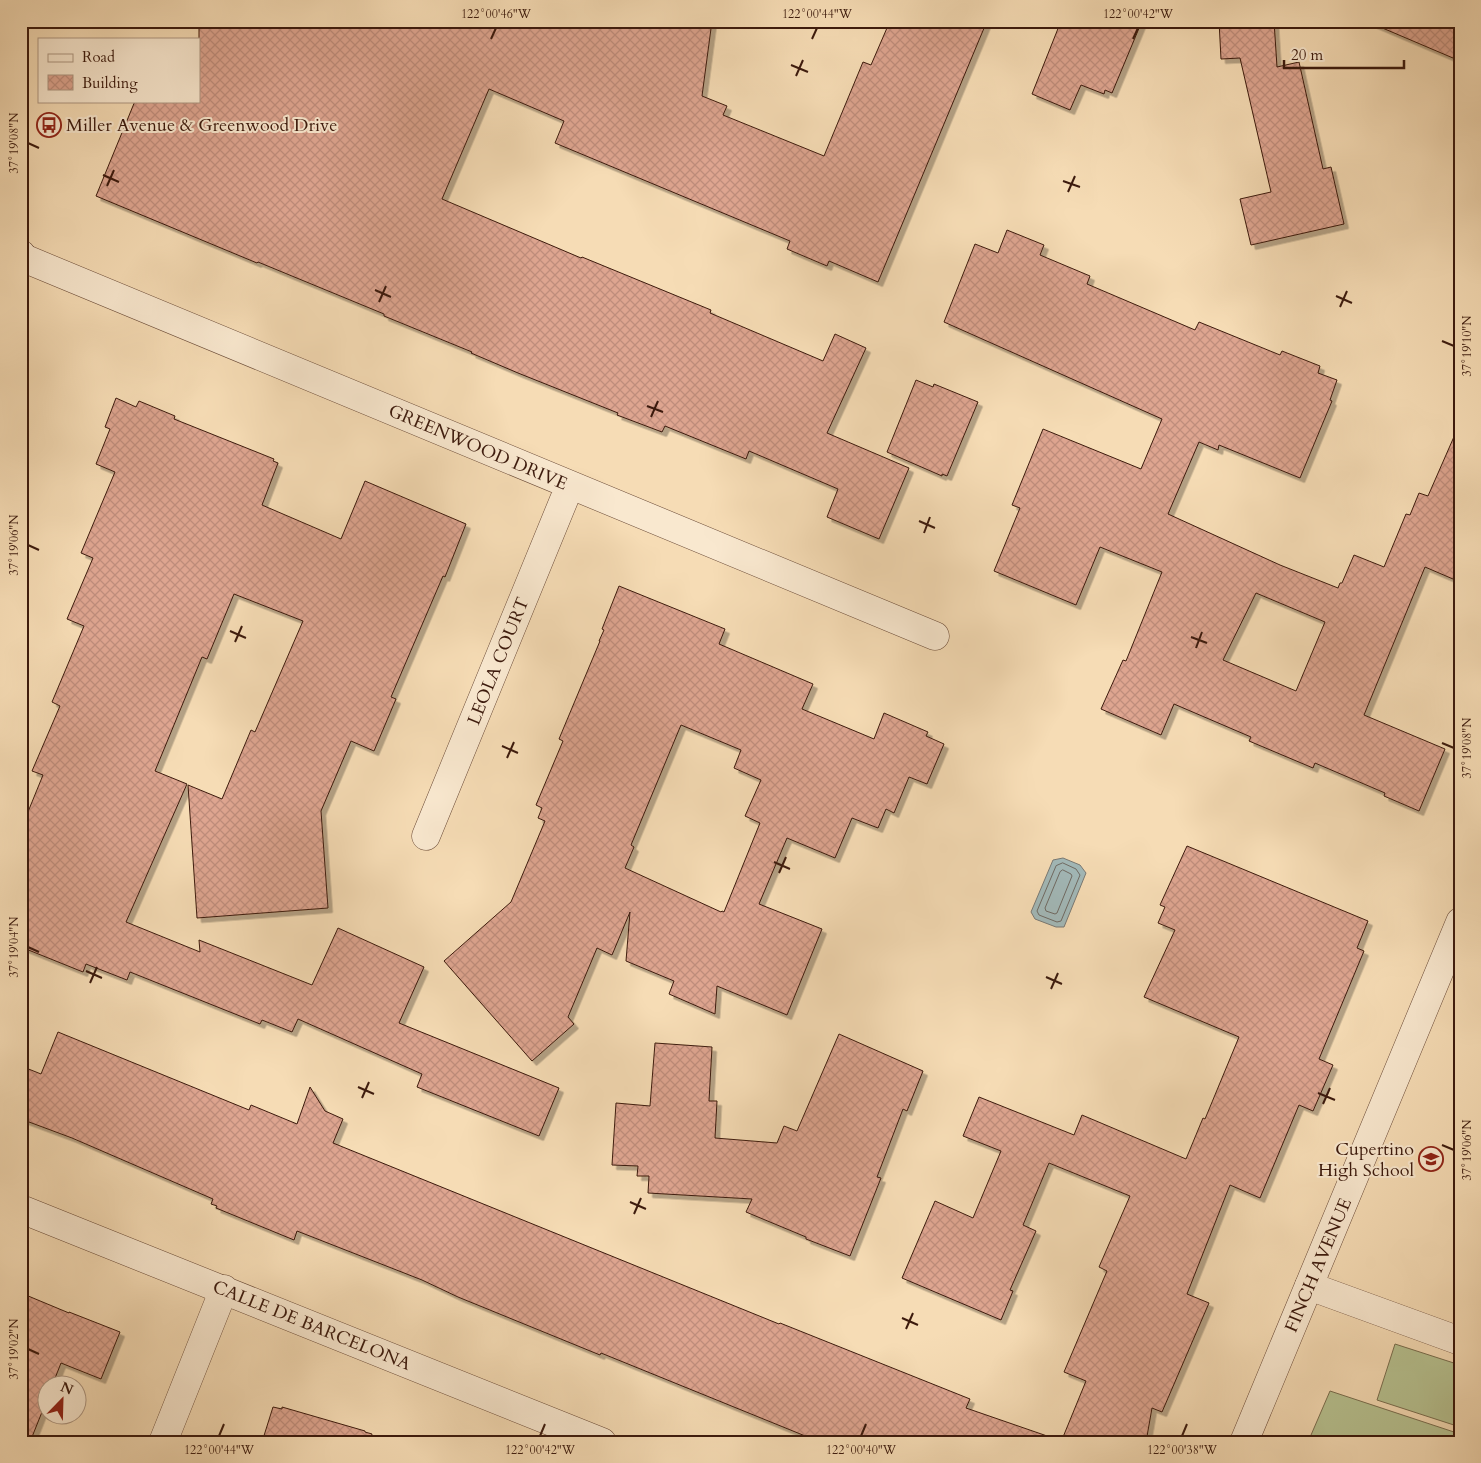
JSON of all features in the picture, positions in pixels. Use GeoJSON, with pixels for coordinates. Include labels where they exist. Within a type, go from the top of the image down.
{"type":"FeatureCollection","features":[{"type":"Feature","properties":{"kind":"street","name":"GREENWOOD DRIVE"},"geometry":{"type":"LineString","coordinates":[[21,257],[934,636]]}},
{"type":"Feature","properties":{"kind":"street","name":"LEOLA COURT"},"geometry":{"type":"LineString","coordinates":[[426,836],[570,485]]}},
{"type":"Feature","properties":{"kind":"street","name":"FINCH AVENUE"},"geometry":{"type":"LineString","coordinates":[[1244,1442],[1460,922]]}},
{"type":"Feature","properties":{"kind":"street","name":"CALLE DE BARCELONA"},"geometry":{"type":"LineString","coordinates":[[21,1209],[602,1442]]}},
{"type":"Feature","properties":{"kind":"street"},"geometry":{"type":"LineString","coordinates":[[1309,1286],[1460,1341]]}},
{"type":"Feature","properties":{"kind":"street"},"geometry":{"type":"LineString","coordinates":[[163,1442],[224,1289]]}},
{"type":"Feature","properties":{"kind":"green space"},"geometry":{"type":"Polygon","coordinates":[[[1395,1344],[1460,1365],[1460,1427],[1377,1400],[1395,1344]]]}},
{"type":"Feature","properties":{"kind":"green space"},"geometry":{"type":"Polygon","coordinates":[[[1330,1391],[1460,1434],[1460,1442],[1308,1442],[1330,1391]]]}},
{"type":"Feature","properties":{"kind":"water"},"geometry":{"type":"Polygon","coordinates":[[[1063,858],[1080,865],[1086,873],[1064,927],[1056,927],[1035,919],[1031,912],[1053,860],[1063,858]]]}},
{"type":"Feature","properties":{"kind":"building"},"geometry":{"type":"Polygon","coordinates":[[[199,21],[712,21],[702,96],[727,106],[723,115],[824,156],[863,62],[871,65],[890,21],[987,21],[878,282],[829,261],[827,266],[787,249],[790,241],[555,143],[564,121],[489,89],[442,199],[581,258],[711,310],[710,313],[823,361],[835,334],[866,348],[827,433],[909,468],[879,539],[827,517],[838,489],[749,451],[746,459],[665,426],[662,432],[617,415],[618,413],[518,373],[384,316],[384,314],[96,196],[135,102],[200,102],[199,21]]]}},
{"type":"Feature","properties":{"kind":"building"},"geometry":{"type":"Polygon","coordinates":[[[1061,21],[1142,21],[1112,93],[1105,90],[1104,94],[1081,85],[1070,110],[1032,94],[1061,21]]]}},
{"type":"Feature","properties":{"kind":"building"},"geometry":{"type":"Polygon","coordinates":[[[1219,21],[1274,21],[1277,67],[1299,62],[1323,169],[1331,167],[1344,224],[1251,245],[1240,199],[1271,192],[1240,58],[1221,59],[1219,21]]]}},
{"type":"Feature","properties":{"kind":"building"},"geometry":{"type":"Polygon","coordinates":[[[1366,21],[1460,21],[1460,61],[1366,21]]]}},
{"type":"Feature","properties":{"kind":"building"},"geometry":{"type":"Polygon","coordinates":[[[1007,230],[1044,245],[1040,255],[1090,276],[1087,284],[1195,330],[1199,322],[1280,355],[1282,351],[1320,366],[1318,373],[1337,380],[1330,400],[1332,401],[1300,478],[1219,445],[1218,450],[1199,442],[1168,514],[1280,565],[1338,588],[1354,555],[1384,567],[1406,514],[1410,515],[1419,493],[1428,496],[1460,423],[1460,582],[1425,567],[1364,715],[1445,749],[1419,811],[1384,796],[1385,793],[1315,763],[1313,768],[1249,741],[1251,737],[1174,704],[1161,735],[1101,709],[1123,660],[1126,661],[1162,572],[1100,547],[1076,605],[994,571],[1020,508],[1012,505],[1043,429],[1141,469],[1162,419],[944,322],[975,244],[998,253],[1007,230]],[[1256,593],[1223,660],[1296,691],[1325,622],[1256,593]]]}},
{"type":"Feature","properties":{"kind":"building"},"geometry":{"type":"Polygon","coordinates":[[[916,380],[933,387],[934,384],[978,402],[947,476],[942,474],[942,476],[887,452],[916,380]]]}},
{"type":"Feature","properties":{"kind":"building"},"geometry":{"type":"Polygon","coordinates":[[[116,398],[136,407],[139,401],[175,416],[174,419],[274,459],[273,461],[278,463],[262,505],[341,539],[365,481],[466,524],[445,577],[443,576],[391,697],[396,699],[374,751],[351,741],[321,811],[328,908],[197,918],[188,785],[222,799],[251,730],[255,732],[303,621],[234,594],[207,659],[202,657],[155,771],[187,784],[126,922],[200,952],[199,940],[312,985],[338,928],[424,967],[399,1023],[559,1088],[539,1136],[417,1087],[422,1074],[298,1019],[292,1032],[262,1020],[260,1024],[130,972],[127,980],[86,964],[83,972],[21,947],[21,829],[43,775],[32,771],[60,706],[52,702],[84,626],[67,619],[93,558],[81,553],[115,472],[96,464],[110,429],[105,427],[116,398]]]}},
{"type":"Feature","properties":{"kind":"building"},"geometry":{"type":"Polygon","coordinates":[[[619,586],[725,629],[719,644],[813,684],[802,709],[874,739],[884,713],[928,732],[926,736],[944,744],[927,784],[909,777],[894,813],[886,809],[878,828],[852,818],[835,858],[787,838],[759,904],[822,929],[787,1015],[717,986],[715,1014],[669,994],[674,981],[626,961],[630,912],[612,955],[597,948],[568,1017],[574,1024],[532,1061],[444,961],[511,902],[545,821],[538,818],[542,808],[536,805],[563,741],[559,739],[600,641],[604,630],[602,629],[619,586]],[[681,725],[631,845],[634,847],[625,868],[724,912],[760,823],[745,816],[761,780],[734,768],[741,750],[681,725]]]}},
{"type":"Feature","properties":{"kind":"building"},"geometry":{"type":"Polygon","coordinates":[[[1187,846],[1368,921],[1357,948],[1364,951],[1319,1059],[1333,1065],[1313,1111],[1299,1105],[1260,1198],[1230,1185],[1187,1294],[1209,1303],[1162,1412],[1152,1408],[1146,1442],[1061,1442],[1086,1381],[1064,1372],[1107,1271],[1099,1267],[1130,1196],[1049,1163],[1023,1225],[1036,1231],[1010,1290],[1013,1291],[1001,1320],[902,1278],[935,1201],[973,1218],[1001,1151],[963,1136],[979,1097],[1074,1135],[1082,1115],[1186,1159],[1239,1037],[1144,997],[1175,930],[1158,923],[1165,907],[1160,905],[1187,846]]]}},
{"type":"Feature","properties":{"kind":"building"},"geometry":{"type":"Polygon","coordinates":[[[58,1032],[249,1110],[251,1105],[297,1124],[310,1087],[325,1111],[343,1119],[333,1143],[779,1324],[970,1399],[966,1408],[1050,1437],[1049,1442],[820,1442],[601,1353],[600,1355],[458,1297],[422,1280],[297,1231],[294,1240],[216,1208],[217,1206],[211,1204],[213,1199],[72,1138],[21,1119],[21,1066],[41,1074],[58,1032]]]}},
{"type":"Feature","properties":{"kind":"building"},"geometry":{"type":"Polygon","coordinates":[[[839,1034],[923,1071],[907,1111],[903,1109],[877,1177],[881,1178],[850,1256],[746,1212],[752,1199],[648,1193],[649,1176],[637,1176],[638,1166],[612,1165],[616,1103],[650,1106],[655,1043],[712,1047],[709,1101],[717,1101],[715,1138],[777,1143],[784,1126],[797,1131],[839,1034]]]}},
{"type":"Feature","properties":{"kind":"building"},"geometry":{"type":"Polygon","coordinates":[[[21,1293],[120,1332],[101,1379],[61,1363],[56,1376],[38,1376],[38,1422],[30,1442],[21,1442],[21,1293]]]}},
{"type":"Feature","properties":{"kind":"building"},"geometry":{"type":"Polygon","coordinates":[[[273,1407],[282,1409],[282,1407],[365,1431],[372,1434],[370,1442],[262,1442],[273,1407]]]}},
{"type":"Feature","properties":{"kind":"place","name":"Miller Avenue & Greenwood Drive"},"geometry":{"type":"Point","coordinates":[49,125]}},
{"type":"Feature","properties":{"kind":"place","name":"Cupertino High School"},"geometry":{"type":"Point","coordinates":[1431,1159]}}]}
